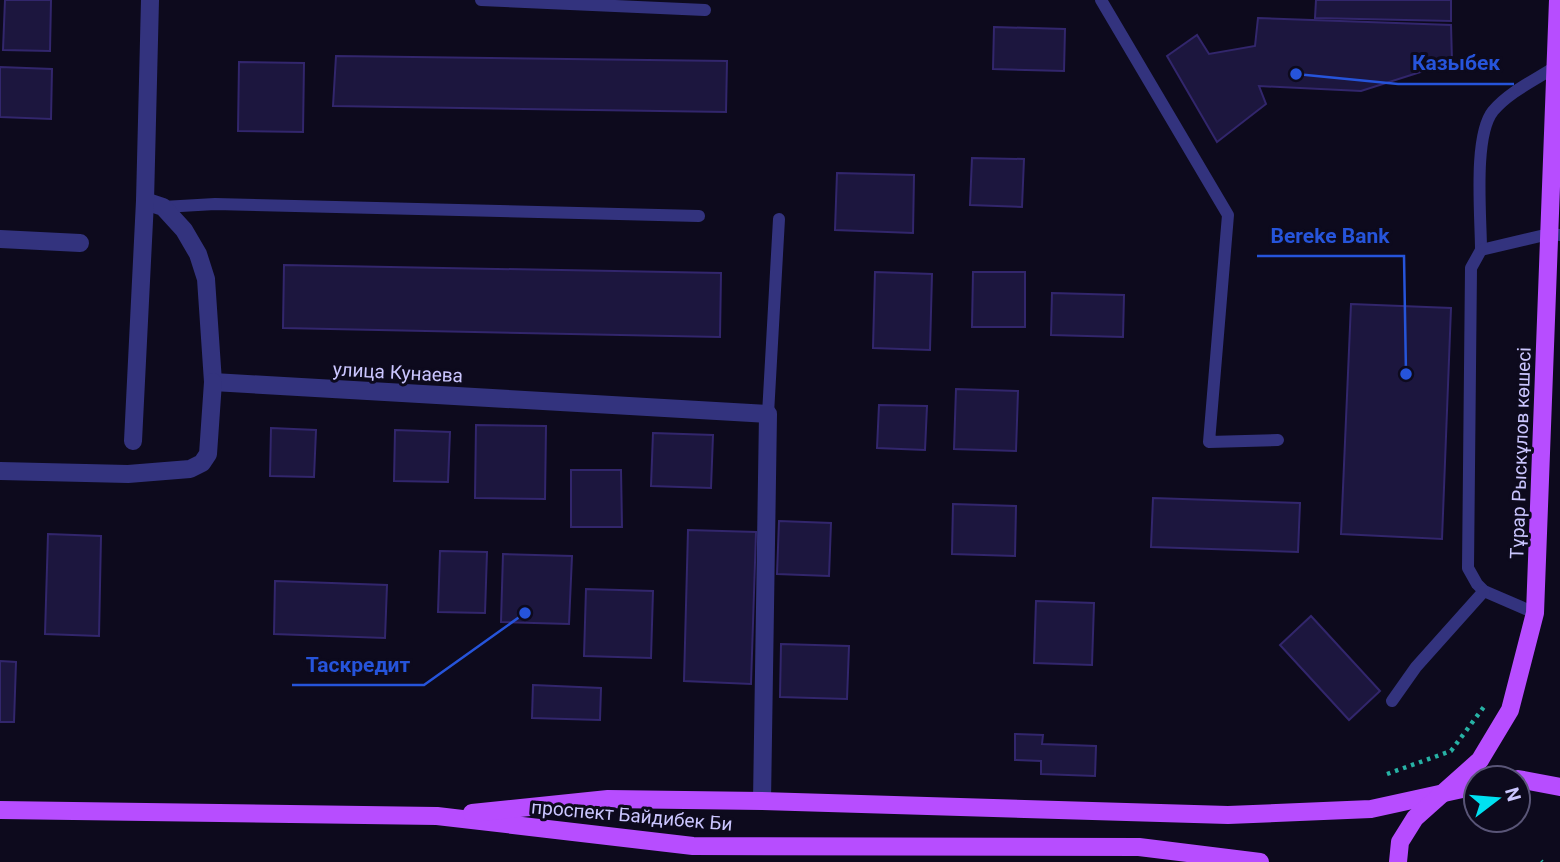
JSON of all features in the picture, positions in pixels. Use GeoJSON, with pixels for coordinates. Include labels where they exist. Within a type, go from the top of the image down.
{"type":"FeatureCollection","features":[{"type":"Feature","properties":{"kind":"main road","name":"Тұрар Рыскұлов көшесі"},"geometry":{"type":"LineString","coordinates":[[1398,862],[1400,842],[1415,818],[1480,760],[1510,710],[1535,613],[1554,234],[1558,0]]}},
{"type":"Feature","properties":{"kind":"main road"},"geometry":{"type":"LineString","coordinates":[[1532,782],[1560,788]]}},
{"type":"Feature","properties":{"kind":"main road"},"geometry":{"type":"LineString","coordinates":[[437,816],[608,799],[1228,815],[1371,809],[1462,788]]}},
{"type":"Feature","properties":{"kind":"main road","name":"проспект Байдибек Би"},"geometry":{"type":"LineString","coordinates":[[0,810],[437,816],[693,846],[1139,847],[1260,862]]}},
{"type":"Feature","properties":{"kind":"street"},"geometry":{"type":"LineString","coordinates":[[133,441],[145,201],[150,0]]}},
{"type":"Feature","properties":{"kind":"street"},"geometry":{"type":"LineString","coordinates":[[0,471],[128,474],[190,469],[202,463],[208,454],[213,382],[206,279],[198,254],[184,230],[163,206],[145,201]]}},
{"type":"Feature","properties":{"kind":"street"},"geometry":{"type":"LineString","coordinates":[[0,239],[80,243]]}},
{"type":"Feature","properties":{"kind":"street","name":"улица Кунаева"},"geometry":{"type":"LineString","coordinates":[[213,382],[768,414]]}},
{"type":"Feature","properties":{"kind":"street"},"geometry":{"type":"LineString","coordinates":[[762,801],[768,414]]}},
{"type":"Feature","properties":{"kind":"lane"},"geometry":{"type":"LineString","coordinates":[[481,0],[705,10]]}},
{"type":"Feature","properties":{"kind":"lane"},"geometry":{"type":"LineString","coordinates":[[1101,0],[1228,215],[1209,442],[1278,440]]}},
{"type":"Feature","properties":{"kind":"lane"},"geometry":{"type":"LineString","coordinates":[[1535,613],[1484,591],[1468,568],[1471,268],[1480,250],[1481,144],[1492,113],[1509,97],[1555,67]]}},
{"type":"Feature","properties":{"kind":"lane"},"geometry":{"type":"LineString","coordinates":[[163,206],[215,204],[699,216]]}},
{"type":"Feature","properties":{"kind":"lane"},"geometry":{"type":"LineString","coordinates":[[768,414],[779,219]]}},
{"type":"Feature","properties":{"kind":"lane"},"geometry":{"type":"LineString","coordinates":[[1480,250],[1554,234]]}},
{"type":"Feature","properties":{"kind":"lane"},"geometry":{"type":"LineString","coordinates":[[1392,701],[1416,667],[1484,591]]}},
{"type":"Feature","properties":{"kind":"path"},"geometry":{"type":"LineString","coordinates":[[1387,774],[1451,751],[1486,704]]}},
{"type":"Feature","properties":{"kind":"building"},"geometry":{"type":"Polygon","coordinates":[[[5,0],[51,0],[50,51],[3,50],[5,0]]]}},
{"type":"Feature","properties":{"kind":"building"},"geometry":{"type":"Polygon","coordinates":[[[1316,0],[1451,0],[1451,21],[1315,18],[1316,0]]]}},
{"type":"Feature","properties":{"kind":"building"},"geometry":{"type":"Polygon","coordinates":[[[1258,18],[1451,25],[1452,62],[1361,91],[1259,86],[1266,104],[1217,142],[1167,56],[1197,35],[1209,54],[1255,46],[1258,18]]]}},
{"type":"Feature","properties":{"kind":"building"},"geometry":{"type":"Polygon","coordinates":[[[994,27],[1065,29],[1064,71],[993,69],[994,27]]]}},
{"type":"Feature","properties":{"kind":"building"},"geometry":{"type":"Polygon","coordinates":[[[336,56],[727,61],[726,112],[333,106],[336,56]]]}},
{"type":"Feature","properties":{"kind":"building"},"geometry":{"type":"Polygon","coordinates":[[[239,62],[304,63],[303,132],[238,131],[239,62]]]}},
{"type":"Feature","properties":{"kind":"building"},"geometry":{"type":"Polygon","coordinates":[[[0,67],[52,69],[51,119],[0,117],[0,67]]]}},
{"type":"Feature","properties":{"kind":"building"},"geometry":{"type":"Polygon","coordinates":[[[972,158],[1024,159],[1022,207],[970,205],[972,158]]]}},
{"type":"Feature","properties":{"kind":"building"},"geometry":{"type":"Polygon","coordinates":[[[837,173],[914,175],[913,233],[835,230],[837,173]]]}},
{"type":"Feature","properties":{"kind":"building"},"geometry":{"type":"Polygon","coordinates":[[[284,265],[721,273],[720,337],[283,328],[284,265]]]}},
{"type":"Feature","properties":{"kind":"building"},"geometry":{"type":"Polygon","coordinates":[[[875,272],[932,274],[930,350],[873,348],[875,272]]]}},
{"type":"Feature","properties":{"kind":"building"},"geometry":{"type":"Polygon","coordinates":[[[973,272],[1025,272],[1025,327],[972,327],[973,272]]]}},
{"type":"Feature","properties":{"kind":"building"},"geometry":{"type":"Polygon","coordinates":[[[1052,293],[1124,295],[1123,337],[1051,335],[1052,293]]]}},
{"type":"Feature","properties":{"kind":"building"},"geometry":{"type":"Polygon","coordinates":[[[1351,304],[1451,308],[1442,539],[1341,534],[1351,304]]]}},
{"type":"Feature","properties":{"kind":"building"},"geometry":{"type":"Polygon","coordinates":[[[956,389],[1018,391],[1016,451],[954,449],[956,389]]]}},
{"type":"Feature","properties":{"kind":"building"},"geometry":{"type":"Polygon","coordinates":[[[879,405],[927,406],[925,450],[877,448],[879,405]]]}},
{"type":"Feature","properties":{"kind":"building"},"geometry":{"type":"Polygon","coordinates":[[[476,425],[546,426],[545,499],[475,498],[476,425]]]}},
{"type":"Feature","properties":{"kind":"building"},"geometry":{"type":"Polygon","coordinates":[[[271,428],[316,430],[314,477],[270,476],[271,428]]]}},
{"type":"Feature","properties":{"kind":"building"},"geometry":{"type":"Polygon","coordinates":[[[395,430],[450,432],[448,482],[394,481],[395,430]]]}},
{"type":"Feature","properties":{"kind":"building"},"geometry":{"type":"Polygon","coordinates":[[[653,433],[713,435],[711,488],[651,486],[653,433]]]}},
{"type":"Feature","properties":{"kind":"building"},"geometry":{"type":"Polygon","coordinates":[[[571,470],[621,470],[622,527],[571,527],[571,470]]]}},
{"type":"Feature","properties":{"kind":"building"},"geometry":{"type":"Polygon","coordinates":[[[1153,498],[1300,503],[1298,552],[1151,547],[1153,498]]]}},
{"type":"Feature","properties":{"kind":"building"},"geometry":{"type":"Polygon","coordinates":[[[953,504],[1016,506],[1015,556],[952,554],[953,504]]]}},
{"type":"Feature","properties":{"kind":"building"},"geometry":{"type":"Polygon","coordinates":[[[779,521],[831,523],[829,576],[777,574],[779,521]]]}},
{"type":"Feature","properties":{"kind":"building"},"geometry":{"type":"Polygon","coordinates":[[[688,530],[756,532],[751,684],[684,681],[688,530]]]}},
{"type":"Feature","properties":{"kind":"building"},"geometry":{"type":"Polygon","coordinates":[[[48,534],[101,536],[99,636],[45,634],[48,534]]]}},
{"type":"Feature","properties":{"kind":"building"},"geometry":{"type":"Polygon","coordinates":[[[440,551],[487,552],[485,613],[438,612],[440,551]]]}},
{"type":"Feature","properties":{"kind":"building"},"geometry":{"type":"Polygon","coordinates":[[[503,554],[572,556],[569,624],[501,622],[503,554]]]}},
{"type":"Feature","properties":{"kind":"building"},"geometry":{"type":"Polygon","coordinates":[[[275,581],[387,585],[385,638],[274,634],[275,581]]]}},
{"type":"Feature","properties":{"kind":"building"},"geometry":{"type":"Polygon","coordinates":[[[586,589],[653,591],[651,658],[584,656],[586,589]]]}},
{"type":"Feature","properties":{"kind":"building"},"geometry":{"type":"Polygon","coordinates":[[[1036,601],[1094,603],[1092,665],[1034,663],[1036,601]]]}},
{"type":"Feature","properties":{"kind":"building"},"geometry":{"type":"Polygon","coordinates":[[[1311,616],[1380,691],[1349,720],[1280,645],[1311,616]]]}},
{"type":"Feature","properties":{"kind":"building"},"geometry":{"type":"Polygon","coordinates":[[[781,644],[849,646],[847,699],[780,697],[781,644]]]}},
{"type":"Feature","properties":{"kind":"building"},"geometry":{"type":"Polygon","coordinates":[[[0,661],[16,662],[14,722],[0,722],[0,661]]]}},
{"type":"Feature","properties":{"kind":"building"},"geometry":{"type":"Polygon","coordinates":[[[533,685],[601,688],[600,720],[532,718],[533,685]]]}},
{"type":"Feature","properties":{"kind":"building"},"geometry":{"type":"Polygon","coordinates":[[[1015,734],[1043,735],[1042,744],[1096,746],[1095,776],[1041,774],[1041,761],[1015,760],[1015,734]]]}},
{"type":"Feature","properties":{"kind":"place","name":"Казыбек"},"geometry":{"type":"Point","coordinates":[1296,74]}},
{"type":"Feature","properties":{"kind":"place","name":"Bereke Bank"},"geometry":{"type":"Point","coordinates":[1406,374]}},
{"type":"Feature","properties":{"kind":"place","name":"Таскредит"},"geometry":{"type":"Point","coordinates":[525,613]}}]}
